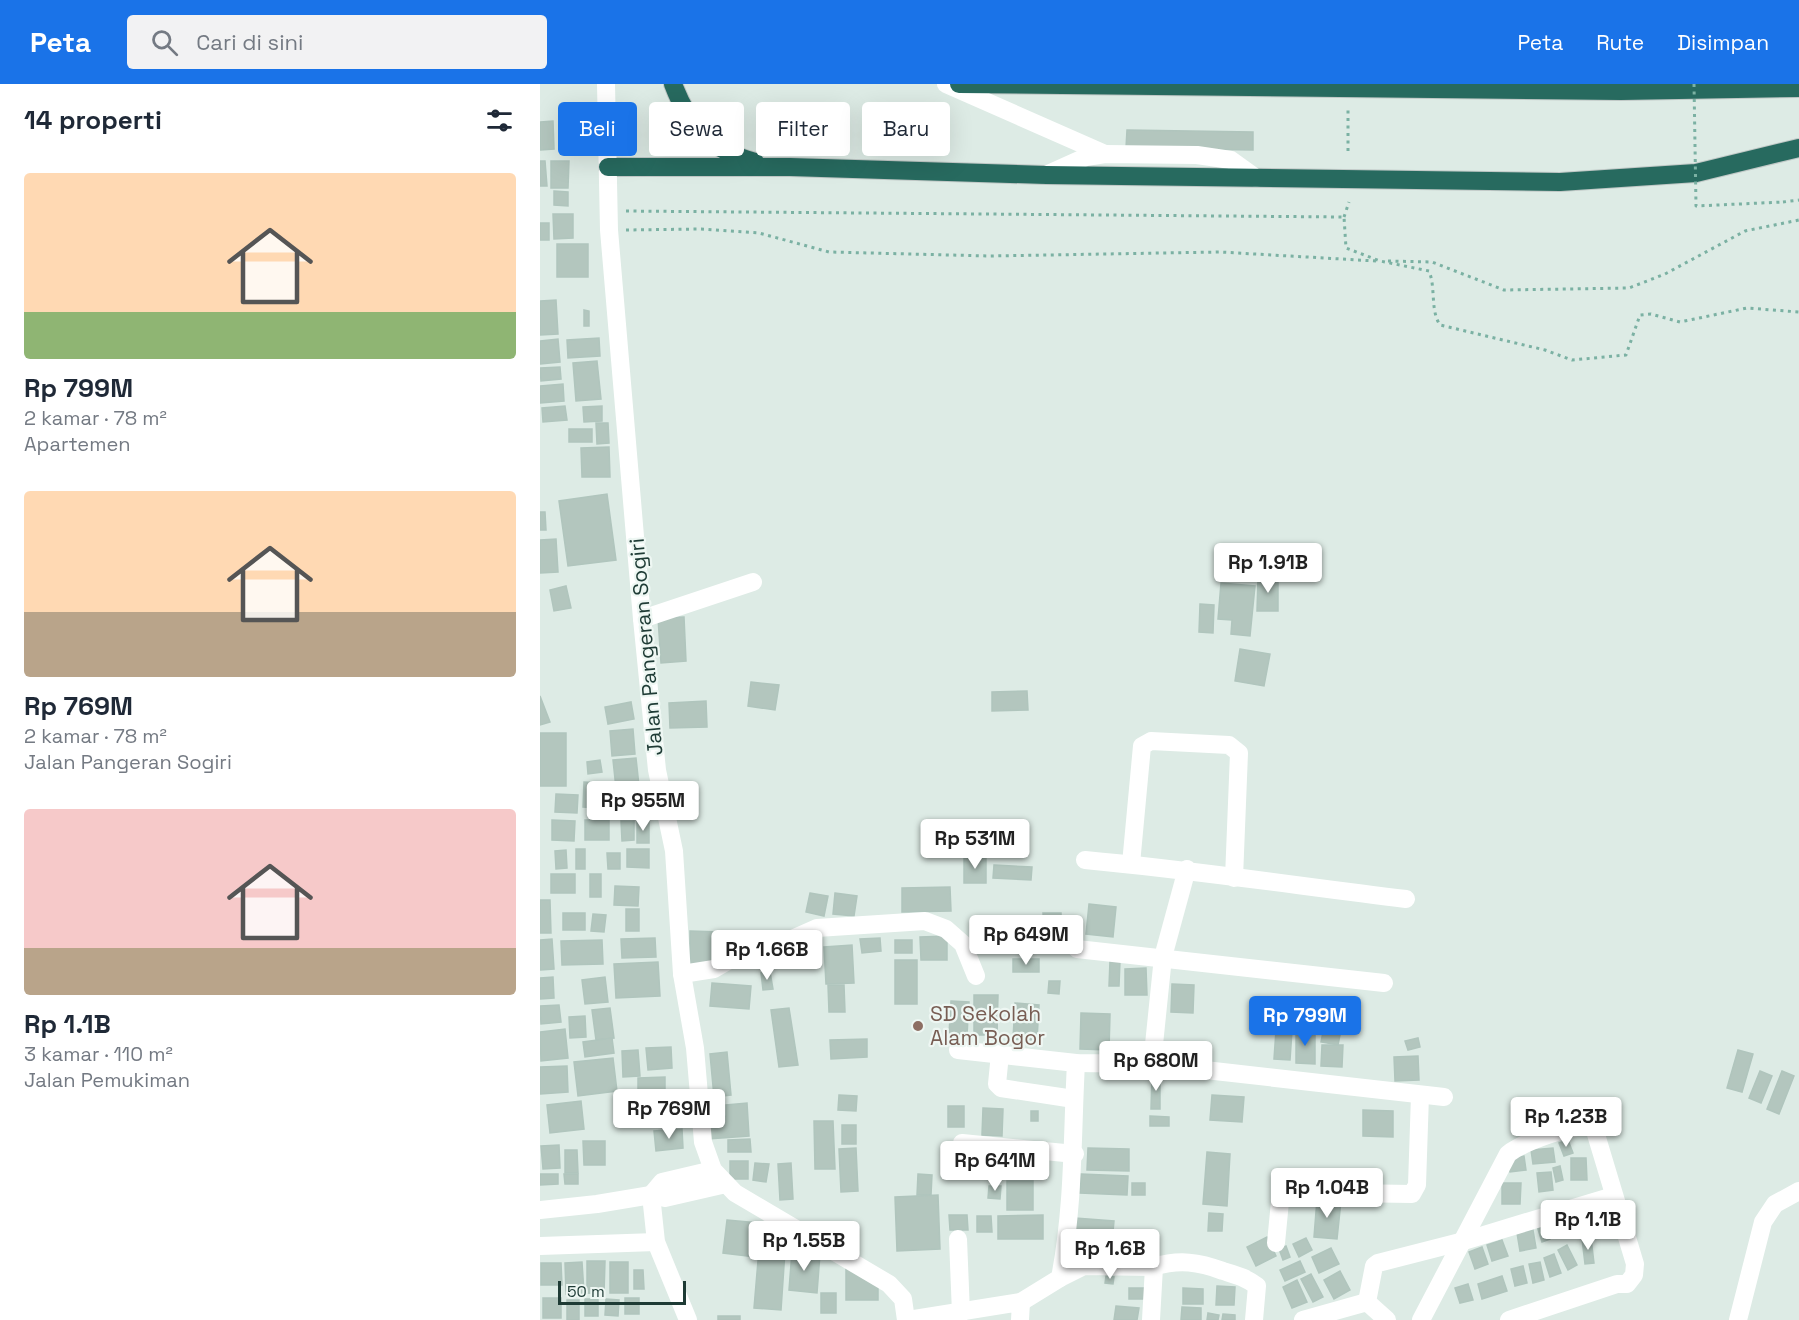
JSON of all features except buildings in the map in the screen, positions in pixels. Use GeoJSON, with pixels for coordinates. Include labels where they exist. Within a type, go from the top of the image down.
{"type":"FeatureCollection","features":[{"type":"Feature","properties":{"kind":"highway"},"geometry":{"type":"LineString","coordinates":[[673,84],[689,119],[702,134],[725,152],[753,162],[790,167]]}},
{"type":"Feature","properties":{"kind":"highway"},"geometry":{"type":"LineString","coordinates":[[959,84],[1621,91],[1799,88]]}},
{"type":"Feature","properties":{"kind":"highway"},"geometry":{"type":"LineString","coordinates":[[608,167],[790,167],[1046,175],[1560,182],[1696,172],[1799,148]]}},
{"type":"Feature","properties":{"kind":"street","name":"Jalan Pangeran Sogiri"},"geometry":{"type":"LineString","coordinates":[[606,84],[609,230],[642,619],[657,770],[674,850],[682,974],[695,1048],[703,1142],[713,1170],[726,1185],[751,1204],[890,1284],[903,1299],[907,1320]]}},
{"type":"Feature","properties":{"kind":"street"},"geometry":{"type":"LineString","coordinates":[[946,84],[1105,154]]}},
{"type":"Feature","properties":{"kind":"street"},"geometry":{"type":"LineString","coordinates":[[1046,175],[1086,157],[1105,154],[1197,154],[1231,160],[1256,178]]}},
{"type":"Feature","properties":{"kind":"street"},"geometry":{"type":"LineString","coordinates":[[642,619],[753,582]]}},
{"type":"Feature","properties":{"kind":"street"},"geometry":{"type":"LineString","coordinates":[[1131,864],[1142,746],[1151,741],[1229,745],[1239,753],[1234,878]]}},
{"type":"Feature","properties":{"kind":"street"},"geometry":{"type":"LineString","coordinates":[[1085,860],[1187,869],[1234,878],[1406,899]]}},
{"type":"Feature","properties":{"kind":"street"},"geometry":{"type":"LineString","coordinates":[[1152,1064],[1163,957],[1187,869]]}},
{"type":"Feature","properties":{"kind":"street"},"geometry":{"type":"LineString","coordinates":[[682,974],[714,969],[764,940],[790,940],[817,928],[925,921],[946,929],[963,944],[976,976]]}},
{"type":"Feature","properties":{"kind":"street"},"geometry":{"type":"LineString","coordinates":[[1077,949],[1384,983]]}},
{"type":"Feature","properties":{"kind":"street"},"geometry":{"type":"LineString","coordinates":[[958,1050],[1076,1063],[1152,1064],[1444,1097]]}},
{"type":"Feature","properties":{"kind":"street"},"geometry":{"type":"LineString","coordinates":[[1000,1054],[997,1084],[1001,1088],[1074,1099]]}},
{"type":"Feature","properties":{"kind":"street"},"geometry":{"type":"LineString","coordinates":[[1060,1278],[1067,1240],[1075,1154],[1076,1063]]}},
{"type":"Feature","properties":{"kind":"street"},"geometry":{"type":"LineString","coordinates":[[1276,1243],[1282,1186],[1412,1194],[1417,1185],[1420,1095]]}},
{"type":"Feature","properties":{"kind":"street"},"geometry":{"type":"LineString","coordinates":[[1421,1320],[1508,1154],[1517,1146],[1579,1127],[1592,1127],[1635,1264],[1631,1280],[1628,1284],[1617,1284],[1509,1320]]}},
{"type":"Feature","properties":{"kind":"street"},"geometry":{"type":"LineString","coordinates":[[962,1143],[1075,1154]]}},
{"type":"Feature","properties":{"kind":"street"},"geometry":{"type":"LineString","coordinates":[[688,1320],[656,1242],[651,1196],[662,1182],[713,1170]]}},
{"type":"Feature","properties":{"kind":"street"},"geometry":{"type":"LineString","coordinates":[[540,1210],[651,1196],[665,1198],[726,1185]]}},
{"type":"Feature","properties":{"kind":"street"},"geometry":{"type":"LineString","coordinates":[[1738,1320],[1763,1222],[1775,1204],[1799,1191]]}},
{"type":"Feature","properties":{"kind":"street"},"geometry":{"type":"LineString","coordinates":[[1367,1302],[1375,1264],[1464,1241],[1613,1196]]}},
{"type":"Feature","properties":{"kind":"street"},"geometry":{"type":"LineString","coordinates":[[958,1239],[961,1313]]}},
{"type":"Feature","properties":{"kind":"street"},"geometry":{"type":"LineString","coordinates":[[540,1246],[656,1242]]}},
{"type":"Feature","properties":{"kind":"street"},"geometry":{"type":"LineString","coordinates":[[907,1320],[1021,1302],[1084,1266],[1154,1267],[1168,1263],[1206,1264],[1248,1278],[1257,1286],[1254,1320]]}},
{"type":"Feature","properties":{"kind":"street"},"geometry":{"type":"LineString","coordinates":[[1151,1320],[1154,1267]]}},
{"type":"Feature","properties":{"kind":"street"},"geometry":{"type":"LineString","coordinates":[[1020,1320],[1021,1302]]}},
{"type":"Feature","properties":{"kind":"street"},"geometry":{"type":"LineString","coordinates":[[1303,1320],[1367,1302]]}},
{"type":"Feature","properties":{"kind":"street"},"geometry":{"type":"LineString","coordinates":[[1367,1302],[1387,1320]]}},
{"type":"Feature","properties":{"kind":"path"},"geometry":{"type":"LineString","coordinates":[[1694,84],[1696,206],[1799,200]]}},
{"type":"Feature","properties":{"kind":"path"},"geometry":{"type":"LineString","coordinates":[[1348,110],[1348,151]]}},
{"type":"Feature","properties":{"kind":"path"},"geometry":{"type":"LineString","coordinates":[[1349,202],[1344,217],[1346,248],[1380,261],[1429,271],[1433,281],[1436,319],[1440,325],[1545,350],[1572,360],[1626,355],[1640,315],[1651,314],[1680,322],[1748,308],[1799,312]]}},
{"type":"Feature","properties":{"kind":"path"},"geometry":{"type":"LineString","coordinates":[[609,211],[1344,217]]}},
{"type":"Feature","properties":{"kind":"path"},"geometry":{"type":"LineString","coordinates":[[609,230],[701,229],[759,233],[829,252],[990,256],[1220,252],[1431,262],[1504,290],[1629,288],[1665,274],[1745,231],[1799,220]]}},
{"type":"Feature","properties":{"kind":"place","name":"SD Sekolah Alam Bogor"},"geometry":{"type":"Point","coordinates":[918,1026]}}]}
